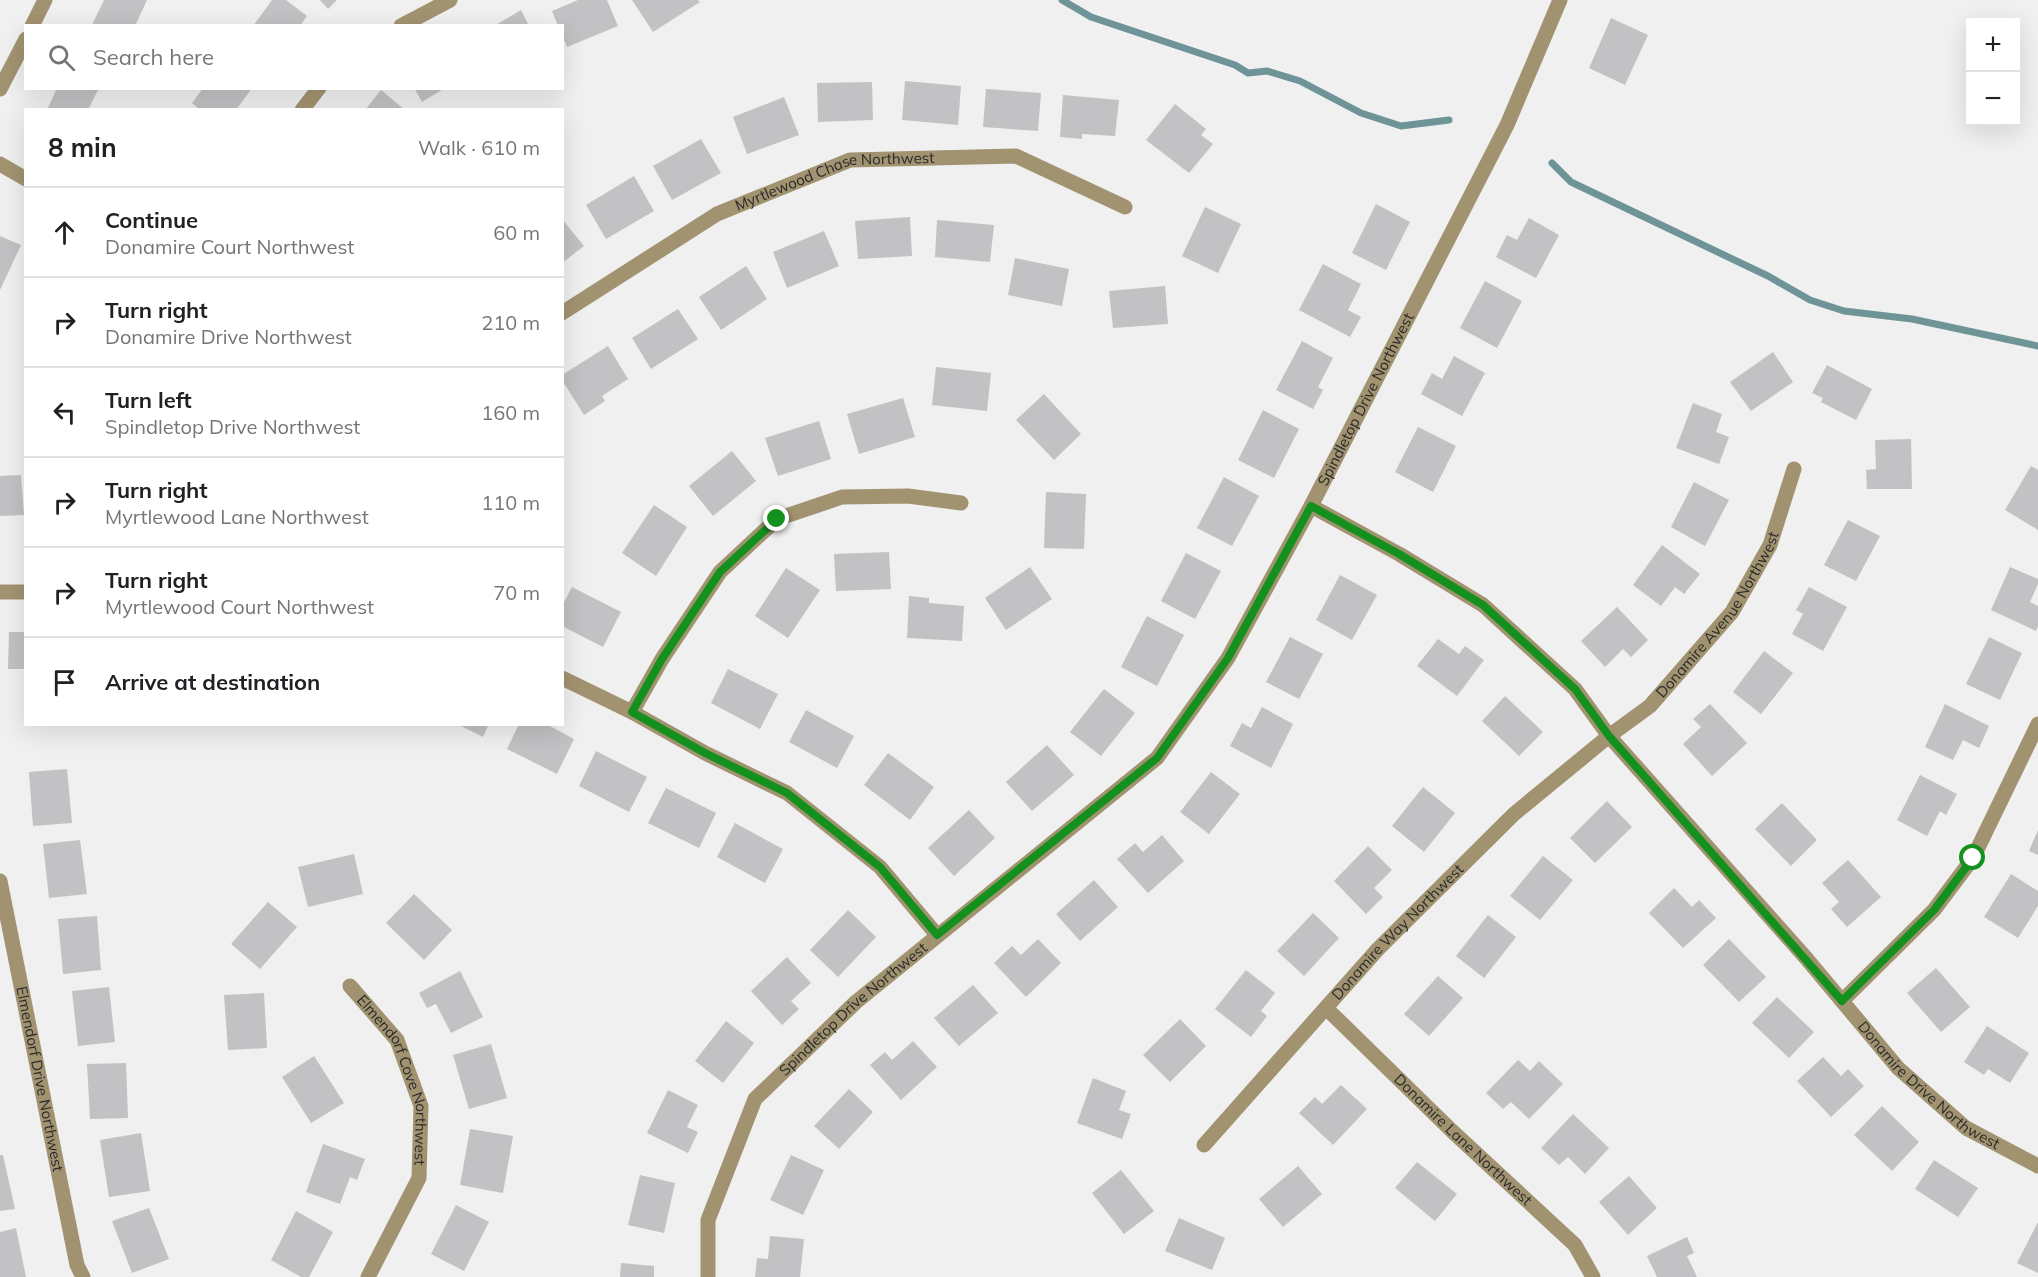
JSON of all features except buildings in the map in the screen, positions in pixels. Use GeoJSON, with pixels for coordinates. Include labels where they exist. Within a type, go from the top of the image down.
{"type":"FeatureCollection","features":[{"type":"Feature","properties":{"kind":"street"},"geometry":{"type":"LineString","coordinates":[[33,24],[45,0]]}},
{"type":"Feature","properties":{"kind":"street"},"geometry":{"type":"LineString","coordinates":[[405,24],[450,0]]}},
{"type":"Feature","properties":{"kind":"street","name":"Spindletop Drive Northwest"},"geometry":{"type":"LineString","coordinates":[[708,1277],[708,1220],[755,1099],[856,1002],[1157,758],[1228,658],[1311,506],[1507,125],[1560,0]]}},
{"type":"Feature","properties":{"kind":"street"},"geometry":{"type":"LineString","coordinates":[[0,89],[24,43]]}},
{"type":"Feature","properties":{"kind":"street"},"geometry":{"type":"LineString","coordinates":[[304,108],[317,90]]}},
{"type":"Feature","properties":{"kind":"street","name":"Myrtlewood Chase Northwest"},"geometry":{"type":"LineString","coordinates":[[564,312],[717,214],[850,160],[1016,156],[1125,207]]}},
{"type":"Feature","properties":{"kind":"street"},"geometry":{"type":"LineString","coordinates":[[0,164],[24,178]]}},
{"type":"Feature","properties":{"kind":"street","name":"Donamire Avenue Northwest"},"geometry":{"type":"LineString","coordinates":[[1609,736],[1650,706],[1732,612],[1770,544],[1794,469]]}},
{"type":"Feature","properties":{"kind":"street"},"geometry":{"type":"LineString","coordinates":[[632,712],[662,659],[720,572],[777,519],[842,497],[908,496],[961,503]]}},
{"type":"Feature","properties":{"kind":"street","name":"Donamire Drive Northwest"},"geometry":{"type":"LineString","coordinates":[[1311,506],[1399,554],[1483,605],[1575,689],[1609,736],[1899,1068],[1966,1128],[2038,1166]]}},
{"type":"Feature","properties":{"kind":"street"},"geometry":{"type":"LineString","coordinates":[[0,592],[24,592]]}},
{"type":"Feature","properties":{"kind":"street"},"geometry":{"type":"LineString","coordinates":[[564,679],[787,793],[880,867],[937,935]]}},
{"type":"Feature","properties":{"kind":"street"},"geometry":{"type":"LineString","coordinates":[[1842,1001],[1934,910],[1973,858],[2038,724]]}},
{"type":"Feature","properties":{"kind":"street","name":"Donamire Way Northwest"},"geometry":{"type":"LineString","coordinates":[[1204,1145],[1378,949],[1514,814],[1609,736]]}},
{"type":"Feature","properties":{"kind":"street","name":"Elmendorf Drive Northwest"},"geometry":{"type":"LineString","coordinates":[[0,881],[76,1265],[83,1277]]}},
{"type":"Feature","properties":{"kind":"street","name":"Elmendorf Cove Northwest"},"geometry":{"type":"LineString","coordinates":[[350,986],[397,1040],[421,1106],[419,1178],[368,1277]]}},
{"type":"Feature","properties":{"kind":"street","name":"Donamire Lane Northwest"},"geometry":{"type":"LineString","coordinates":[[1326,1008],[1452,1131],[1575,1245],[1593,1277]]}},
{"type":"Feature","properties":{"kind":"waterway"},"geometry":{"type":"LineString","coordinates":[[1062,0],[1091,17],[1235,65],[1248,73],[1267,71],[1300,81],[1361,113],[1401,126],[1449,120]]}},
{"type":"Feature","properties":{"kind":"waterway"},"geometry":{"type":"LineString","coordinates":[[1552,163],[1571,182],[1768,276],[1810,300],[1844,311],[1912,319],[2038,346]]}},
{"type":"Feature","properties":{"kind":"route"},"geometry":{"type":"LineString","coordinates":[[777,519],[720,572],[662,659],[632,712],[705,753],[787,793],[880,867],[937,935],[1157,758],[1228,658],[1311,506],[1399,554],[1483,605],[1575,689],[1609,736],[1842,1001],[1934,910],[1973,858]]}}]}
